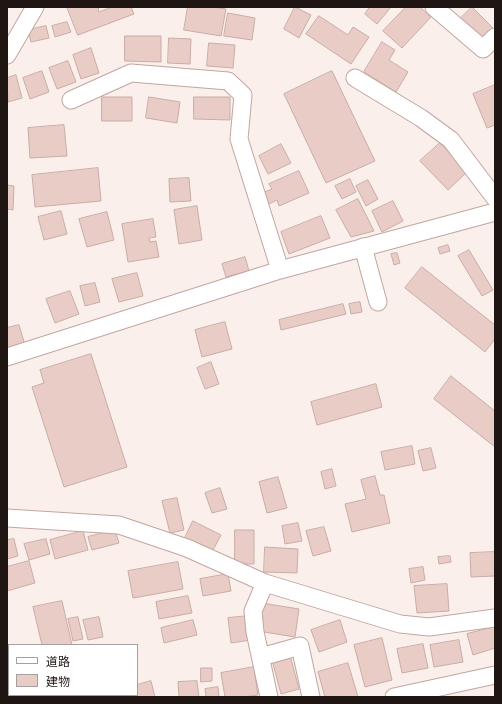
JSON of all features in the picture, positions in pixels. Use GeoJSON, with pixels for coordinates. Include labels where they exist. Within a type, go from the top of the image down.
{"type":"FeatureCollection","features":[{"type":"Feature","properties":{"kind":"street"},"geometry":{"type":"LineString","coordinates":[[7,55],[35,7]]}},
{"type":"Feature","properties":{"kind":"street"},"geometry":{"type":"LineString","coordinates":[[434,7],[482,49],[495,37]]}},
{"type":"Feature","properties":{"kind":"street"},"geometry":{"type":"LineString","coordinates":[[71,100],[131,73],[228,81],[243,95],[239,139],[280,270]]}},
{"type":"Feature","properties":{"kind":"street"},"geometry":{"type":"LineString","coordinates":[[355,78],[421,118],[451,140],[495,198]]}},
{"type":"Feature","properties":{"kind":"street"},"geometry":{"type":"LineString","coordinates":[[7,357],[280,270],[495,212]]}},
{"type":"Feature","properties":{"kind":"street"},"geometry":{"type":"LineString","coordinates":[[363,247],[378,302]]}},
{"type":"Feature","properties":{"kind":"street"},"geometry":{"type":"LineString","coordinates":[[7,518],[119,525],[186,548],[265,583],[400,624],[428,627],[495,618]]}},
{"type":"Feature","properties":{"kind":"street"},"geometry":{"type":"LineString","coordinates":[[265,583],[253,611],[255,632],[269,697]]}},
{"type":"Feature","properties":{"kind":"street"},"geometry":{"type":"LineString","coordinates":[[260,657],[300,646],[311,697]]}},
{"type":"Feature","properties":{"kind":"street"},"geometry":{"type":"LineString","coordinates":[[394,697],[495,676]]}},
{"type":"Feature","properties":{"kind":"building"},"geometry":{"type":"Polygon","coordinates":[[[67,7],[98,7],[99,12],[112,7],[131,7],[134,14],[78,35],[67,7]]]}},
{"type":"Feature","properties":{"kind":"building"},"geometry":{"type":"Polygon","coordinates":[[[188,7],[212,7],[226,9],[221,36],[184,30],[188,7]]]}},
{"type":"Feature","properties":{"kind":"building"},"geometry":{"type":"Polygon","coordinates":[[[295,7],[311,15],[299,38],[284,29],[295,7]]]}},
{"type":"Feature","properties":{"kind":"building"},"geometry":{"type":"Polygon","coordinates":[[[370,7],[391,7],[377,24],[365,14],[370,7]]]}},
{"type":"Feature","properties":{"kind":"building"},"geometry":{"type":"Polygon","coordinates":[[[406,7],[420,7],[431,17],[402,48],[383,31],[406,7]]]}},
{"type":"Feature","properties":{"kind":"building"},"geometry":{"type":"Polygon","coordinates":[[[472,7],[494,29],[482,42],[459,20],[472,7]]]}},
{"type":"Feature","properties":{"kind":"building"},"geometry":{"type":"Polygon","coordinates":[[[228,13],[255,18],[252,40],[224,36],[228,13]]]}},
{"type":"Feature","properties":{"kind":"building"},"geometry":{"type":"Polygon","coordinates":[[[319,16],[348,35],[353,27],[369,37],[351,64],[306,34],[319,16]]]}},
{"type":"Feature","properties":{"kind":"building"},"geometry":{"type":"Polygon","coordinates":[[[67,22],[71,32],[55,37],[52,26],[67,22]]]}},
{"type":"Feature","properties":{"kind":"building"},"geometry":{"type":"Polygon","coordinates":[[[46,26],[49,38],[31,42],[28,30],[46,26]]]}},
{"type":"Feature","properties":{"kind":"building"},"geometry":{"type":"Polygon","coordinates":[[[125,36],[161,36],[161,62],[125,61],[125,36]]]}},
{"type":"Feature","properties":{"kind":"building"},"geometry":{"type":"Polygon","coordinates":[[[169,38],[191,39],[190,64],[168,63],[169,38]]]}},
{"type":"Feature","properties":{"kind":"building"},"geometry":{"type":"Polygon","coordinates":[[[382,42],[395,50],[389,60],[408,72],[396,92],[364,72],[382,42]]]}},
{"type":"Feature","properties":{"kind":"building"},"geometry":{"type":"Polygon","coordinates":[[[209,43],[235,45],[233,68],[207,66],[209,43]]]}},
{"type":"Feature","properties":{"kind":"building"},"geometry":{"type":"Polygon","coordinates":[[[91,48],[99,73],[81,79],[73,55],[91,48]]]}},
{"type":"Feature","properties":{"kind":"building"},"geometry":{"type":"Polygon","coordinates":[[[68,61],[76,82],[57,89],[49,68],[68,61]]]}},
{"type":"Feature","properties":{"kind":"building"},"geometry":{"type":"Polygon","coordinates":[[[42,71],[49,92],[30,99],[23,78],[42,71]]]}},
{"type":"Feature","properties":{"kind":"building"},"geometry":{"type":"Polygon","coordinates":[[[332,71],[375,161],[326,183],[284,94],[332,71]]]}},
{"type":"Feature","properties":{"kind":"building"},"geometry":{"type":"Polygon","coordinates":[[[16,75],[22,98],[8,102],[7,78],[16,75]]]}},
{"type":"Feature","properties":{"kind":"building"},"geometry":{"type":"Polygon","coordinates":[[[495,85],[495,125],[487,128],[473,94],[495,85]]]}},
{"type":"Feature","properties":{"kind":"building"},"geometry":{"type":"Polygon","coordinates":[[[102,97],[132,97],[132,121],[102,121],[102,97]]]}},
{"type":"Feature","properties":{"kind":"building"},"geometry":{"type":"Polygon","coordinates":[[[149,97],[180,102],[177,123],[146,118],[149,97]]]}},
{"type":"Feature","properties":{"kind":"building"},"geometry":{"type":"Polygon","coordinates":[[[194,97],[230,97],[230,120],[194,119],[194,97]]]}},
{"type":"Feature","properties":{"kind":"building"},"geometry":{"type":"Polygon","coordinates":[[[64,125],[67,156],[30,158],[28,128],[64,125]]]}},
{"type":"Feature","properties":{"kind":"building"},"geometry":{"type":"Polygon","coordinates":[[[440,143],[467,172],[448,190],[420,161],[440,143]]]}},
{"type":"Feature","properties":{"kind":"building"},"geometry":{"type":"Polygon","coordinates":[[[281,144],[291,163],[268,174],[259,156],[281,144]]]}},
{"type":"Feature","properties":{"kind":"building"},"geometry":{"type":"Polygon","coordinates":[[[98,168],[101,201],[35,207],[32,175],[98,168]]]}},
{"type":"Feature","properties":{"kind":"building"},"geometry":{"type":"Polygon","coordinates":[[[299,171],[309,193],[279,206],[277,200],[267,205],[262,193],[272,189],[269,184],[299,171]]]}},
{"type":"Feature","properties":{"kind":"building"},"geometry":{"type":"Polygon","coordinates":[[[189,178],[191,201],[170,202],[169,179],[189,178]]]}},
{"type":"Feature","properties":{"kind":"building"},"geometry":{"type":"Polygon","coordinates":[[[350,179],[356,192],[342,199],[335,186],[350,179]]]}},
{"type":"Feature","properties":{"kind":"building"},"geometry":{"type":"Polygon","coordinates":[[[368,180],[378,199],[366,206],[356,186],[368,180]]]}},
{"type":"Feature","properties":{"kind":"building"},"geometry":{"type":"Polygon","coordinates":[[[7,185],[14,186],[13,210],[7,209],[7,185]]]}},
{"type":"Feature","properties":{"kind":"building"},"geometry":{"type":"Polygon","coordinates":[[[358,199],[374,231],[351,237],[336,210],[358,199]]]}},
{"type":"Feature","properties":{"kind":"building"},"geometry":{"type":"Polygon","coordinates":[[[393,201],[403,221],[382,232],[372,211],[393,201]]]}},
{"type":"Feature","properties":{"kind":"building"},"geometry":{"type":"Polygon","coordinates":[[[197,206],[202,240],[179,244],[174,210],[197,206]]]}},
{"type":"Feature","properties":{"kind":"building"},"geometry":{"type":"Polygon","coordinates":[[[61,211],[67,234],[44,240],[38,217],[61,211]]]}},
{"type":"Feature","properties":{"kind":"building"},"geometry":{"type":"Polygon","coordinates":[[[107,212],[114,240],[87,247],[79,219],[107,212]]]}},
{"type":"Feature","properties":{"kind":"building"},"geometry":{"type":"Polygon","coordinates":[[[321,216],[330,238],[289,254],[281,232],[321,216]]]}},
{"type":"Feature","properties":{"kind":"building"},"geometry":{"type":"Polygon","coordinates":[[[153,219],[156,237],[149,238],[150,242],[156,241],[159,257],[128,262],[122,224],[153,219]]]}},
{"type":"Feature","properties":{"kind":"building"},"geometry":{"type":"Polygon","coordinates":[[[448,245],[450,251],[440,254],[438,248],[448,245]]]}},
{"type":"Feature","properties":{"kind":"building"},"geometry":{"type":"Polygon","coordinates":[[[469,250],[493,290],[482,296],[458,256],[469,250]]]}},
{"type":"Feature","properties":{"kind":"building"},"geometry":{"type":"Polygon","coordinates":[[[397,253],[400,263],[394,265],[391,254],[397,253]]]}},
{"type":"Feature","properties":{"kind":"building"},"geometry":{"type":"Polygon","coordinates":[[[245,257],[249,271],[226,277],[222,264],[245,257]]]}},
{"type":"Feature","properties":{"kind":"building"},"geometry":{"type":"Polygon","coordinates":[[[422,267],[495,325],[495,339],[485,352],[405,288],[422,267]]]}},
{"type":"Feature","properties":{"kind":"building"},"geometry":{"type":"Polygon","coordinates":[[[137,273],[143,296],[119,302],[112,279],[137,273]]]}},
{"type":"Feature","properties":{"kind":"building"},"geometry":{"type":"Polygon","coordinates":[[[95,283],[100,302],[85,306],[80,286],[95,283]]]}},
{"type":"Feature","properties":{"kind":"building"},"geometry":{"type":"Polygon","coordinates":[[[70,291],[79,314],[55,323],[46,299],[70,291]]]}},
{"type":"Feature","properties":{"kind":"building"},"geometry":{"type":"Polygon","coordinates":[[[360,302],[362,312],[351,314],[349,304],[360,302]]]}},
{"type":"Feature","properties":{"kind":"building"},"geometry":{"type":"Polygon","coordinates":[[[343,304],[346,314],[281,330],[279,320],[343,304]]]}},
{"type":"Feature","properties":{"kind":"building"},"geometry":{"type":"Polygon","coordinates":[[[225,322],[232,349],[202,357],[195,330],[225,322]]]}},
{"type":"Feature","properties":{"kind":"building"},"geometry":{"type":"Polygon","coordinates":[[[19,325],[25,345],[7,350],[7,328],[19,325]]]}},
{"type":"Feature","properties":{"kind":"building"},"geometry":{"type":"Polygon","coordinates":[[[91,354],[127,467],[64,487],[32,387],[44,383],[40,370],[91,354]]]}},
{"type":"Feature","properties":{"kind":"building"},"geometry":{"type":"Polygon","coordinates":[[[211,362],[219,384],[205,389],[197,368],[211,362]]]}},
{"type":"Feature","properties":{"kind":"building"},"geometry":{"type":"Polygon","coordinates":[[[451,376],[495,411],[495,447],[434,399],[451,376]]]}},
{"type":"Feature","properties":{"kind":"building"},"geometry":{"type":"Polygon","coordinates":[[[376,384],[382,407],[317,425],[311,402],[376,384]]]}},
{"type":"Feature","properties":{"kind":"building"},"geometry":{"type":"Polygon","coordinates":[[[412,446],[415,464],[385,470],[381,452],[412,446]]]}},
{"type":"Feature","properties":{"kind":"building"},"geometry":{"type":"Polygon","coordinates":[[[431,448],[436,468],[423,471],[418,451],[431,448]]]}},
{"type":"Feature","properties":{"kind":"building"},"geometry":{"type":"Polygon","coordinates":[[[332,469],[336,486],[325,489],[321,472],[332,469]]]}},
{"type":"Feature","properties":{"kind":"building"},"geometry":{"type":"Polygon","coordinates":[[[375,476],[380,495],[384,495],[390,523],[352,532],[345,504],[366,499],[361,480],[375,476]]]}},
{"type":"Feature","properties":{"kind":"building"},"geometry":{"type":"Polygon","coordinates":[[[278,477],[287,508],[267,513],[259,482],[278,477]]]}},
{"type":"Feature","properties":{"kind":"building"},"geometry":{"type":"Polygon","coordinates":[[[220,488],[227,509],[212,513],[205,493],[220,488]]]}},
{"type":"Feature","properties":{"kind":"building"},"geometry":{"type":"Polygon","coordinates":[[[177,498],[184,530],[170,533],[162,501],[177,498]]]}},
{"type":"Feature","properties":{"kind":"building"},"geometry":{"type":"Polygon","coordinates":[[[193,521],[221,535],[212,552],[185,538],[193,521]]]}},
{"type":"Feature","properties":{"kind":"building"},"geometry":{"type":"Polygon","coordinates":[[[298,523],[302,541],[285,544],[282,526],[298,523]]]}},
{"type":"Feature","properties":{"kind":"building"},"geometry":{"type":"Polygon","coordinates":[[[324,527],[331,551],[313,556],[306,531],[324,527]]]}},
{"type":"Feature","properties":{"kind":"building"},"geometry":{"type":"Polygon","coordinates":[[[115,530],[119,543],[92,550],[88,537],[115,530]]]}},
{"type":"Feature","properties":{"kind":"building"},"geometry":{"type":"Polygon","coordinates":[[[235,530],[254,530],[254,564],[235,564],[235,530]]]}},
{"type":"Feature","properties":{"kind":"building"},"geometry":{"type":"Polygon","coordinates":[[[83,531],[88,550],[55,559],[50,540],[83,531]]]}},
{"type":"Feature","properties":{"kind":"building"},"geometry":{"type":"Polygon","coordinates":[[[14,539],[18,556],[7,559],[7,540],[14,539]]]}},
{"type":"Feature","properties":{"kind":"building"},"geometry":{"type":"Polygon","coordinates":[[[46,539],[50,554],[29,560],[24,544],[46,539]]]}},
{"type":"Feature","properties":{"kind":"building"},"geometry":{"type":"Polygon","coordinates":[[[265,547],[298,549],[297,573],[264,572],[265,547]]]}},
{"type":"Feature","properties":{"kind":"building"},"geometry":{"type":"Polygon","coordinates":[[[495,552],[495,576],[471,577],[470,553],[495,552]]]}},
{"type":"Feature","properties":{"kind":"building"},"geometry":{"type":"Polygon","coordinates":[[[450,556],[451,562],[439,564],[438,557],[450,556]]]}},
{"type":"Feature","properties":{"kind":"building"},"geometry":{"type":"Polygon","coordinates":[[[29,561],[35,583],[7,591],[7,567],[29,561]]]}},
{"type":"Feature","properties":{"kind":"building"},"geometry":{"type":"Polygon","coordinates":[[[178,562],[183,589],[133,598],[128,571],[178,562]]]}},
{"type":"Feature","properties":{"kind":"building"},"geometry":{"type":"Polygon","coordinates":[[[423,567],[425,580],[411,583],[409,569],[423,567]]]}},
{"type":"Feature","properties":{"kind":"building"},"geometry":{"type":"Polygon","coordinates":[[[228,574],[231,591],[203,596],[200,579],[228,574]]]}},
{"type":"Feature","properties":{"kind":"building"},"geometry":{"type":"Polygon","coordinates":[[[447,584],[449,611],[417,613],[414,586],[447,584]]]}},
{"type":"Feature","properties":{"kind":"building"},"geometry":{"type":"Polygon","coordinates":[[[188,596],[192,613],[159,619],[156,602],[188,596]]]}},
{"type":"Feature","properties":{"kind":"building"},"geometry":{"type":"Polygon","coordinates":[[[62,601],[72,644],[42,644],[33,607],[62,601]]]}},
{"type":"Feature","properties":{"kind":"building"},"geometry":{"type":"Polygon","coordinates":[[[262,603],[299,609],[295,637],[258,631],[262,603]]]}},
{"type":"Feature","properties":{"kind":"building"},"geometry":{"type":"Polygon","coordinates":[[[248,616],[251,640],[231,643],[228,618],[248,616]]]}},
{"type":"Feature","properties":{"kind":"building"},"geometry":{"type":"Polygon","coordinates":[[[78,617],[83,639],[73,641],[68,619],[78,617]]]}},
{"type":"Feature","properties":{"kind":"building"},"geometry":{"type":"Polygon","coordinates":[[[99,617],[103,637],[88,640],[83,620],[99,617]]]}},
{"type":"Feature","properties":{"kind":"building"},"geometry":{"type":"Polygon","coordinates":[[[193,620],[197,635],[164,643],[161,628],[193,620]]]}},
{"type":"Feature","properties":{"kind":"building"},"geometry":{"type":"Polygon","coordinates":[[[340,620],[347,642],[319,652],[311,630],[340,620]]]}},
{"type":"Feature","properties":{"kind":"building"},"geometry":{"type":"Polygon","coordinates":[[[495,627],[495,648],[473,655],[467,634],[495,627]]]}},
{"type":"Feature","properties":{"kind":"building"},"geometry":{"type":"Polygon","coordinates":[[[382,638],[392,680],[365,687],[354,645],[382,638]]]}},
{"type":"Feature","properties":{"kind":"building"},"geometry":{"type":"Polygon","coordinates":[[[459,640],[463,662],[434,667],[430,645],[459,640]]]}},
{"type":"Feature","properties":{"kind":"building"},"geometry":{"type":"Polygon","coordinates":[[[423,644],[428,668],[402,673],[397,649],[423,644]]]}},
{"type":"Feature","properties":{"kind":"building"},"geometry":{"type":"Polygon","coordinates":[[[290,655],[299,689],[281,694],[272,660],[290,655]]]}},
{"type":"Feature","properties":{"kind":"building"},"geometry":{"type":"Polygon","coordinates":[[[7,658],[8,658],[8,694],[7,658]]]}},
{"type":"Feature","properties":{"kind":"building"},"geometry":{"type":"Polygon","coordinates":[[[348,663],[358,697],[325,697],[318,672],[348,663]]]}},
{"type":"Feature","properties":{"kind":"building"},"geometry":{"type":"Polygon","coordinates":[[[254,667],[258,695],[225,697],[221,673],[254,667]]]}},
{"type":"Feature","properties":{"kind":"building"},"geometry":{"type":"Polygon","coordinates":[[[201,668],[212,668],[212,681],[201,682],[201,668]]]}},
{"type":"Feature","properties":{"kind":"building"},"geometry":{"type":"Polygon","coordinates":[[[151,681],[155,697],[131,697],[138,696],[138,685],[151,681]]]}},
{"type":"Feature","properties":{"kind":"building"},"geometry":{"type":"Polygon","coordinates":[[[197,681],[199,697],[179,697],[178,682],[197,681]]]}},
{"type":"Feature","properties":{"kind":"building"},"geometry":{"type":"Polygon","coordinates":[[[218,687],[219,697],[206,697],[205,689],[218,687]]]}},
{"type":"Feature","properties":{"kind":"building"},"geometry":{"type":"Polygon","coordinates":[[[60,696],[87,696],[87,697],[54,697],[60,696]]]}}]}
